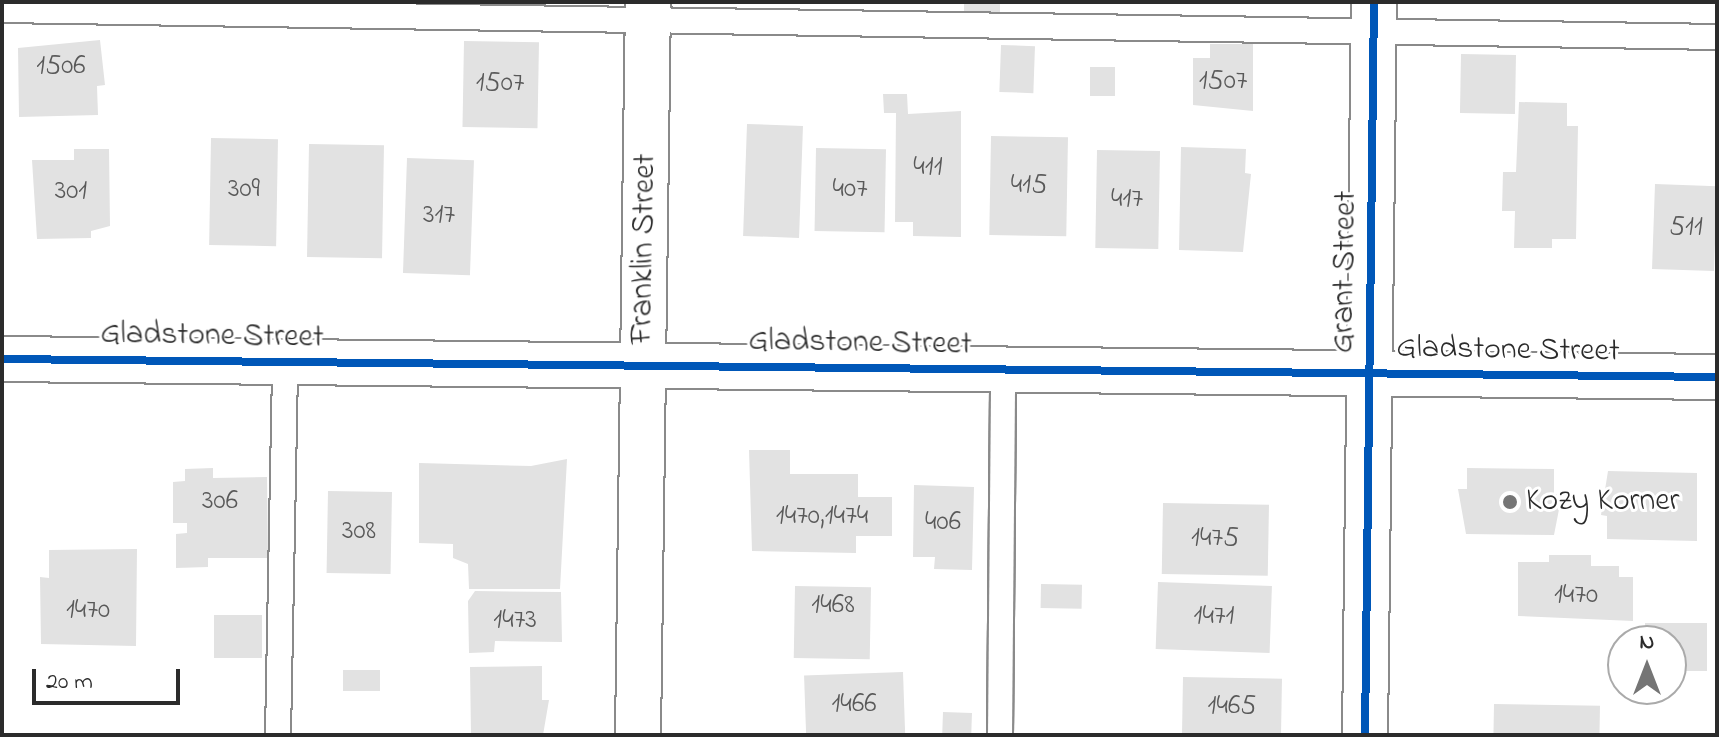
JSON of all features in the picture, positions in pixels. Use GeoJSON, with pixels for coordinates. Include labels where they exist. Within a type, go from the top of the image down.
{"type":"FeatureCollection","features":[{"type":"Feature","properties":{"kind":"street","name":"Franklin Street"},"geometry":{"type":"LineString","coordinates":[[638,735],[648,11]]}},
{"type":"Feature","properties":{"kind":"street","name":"Grant Street"},"geometry":{"type":"LineString","coordinates":[[1365,735],[1374,17]]}},
{"type":"Feature","properties":{"kind":"street","name":"Gladstone Street"},"geometry":{"type":"LineString","coordinates":[[2,359],[1717,377]]}},
{"type":"Feature","properties":{"kind":"lane"},"geometry":{"type":"LineString","coordinates":[[2,10],[1374,17],[1717,37]]}},
{"type":"Feature","properties":{"kind":"lane"},"geometry":{"type":"LineString","coordinates":[[278,735],[285,362]]}},
{"type":"Feature","properties":{"kind":"lane"},"geometry":{"type":"LineString","coordinates":[[1000,735],[1003,370]]}},
{"type":"Feature","properties":{"kind":"building"},"geometry":{"type":"Polygon","coordinates":[[[964,2],[1000,2],[1000,13],[964,13],[964,2]]]}},
{"type":"Feature","properties":{"kind":"building"},"geometry":{"type":"Polygon","coordinates":[[[100,40],[105,85],[97,86],[98,115],[19,117],[18,48],[100,40]]]}},
{"type":"Feature","properties":{"kind":"building"},"geometry":{"type":"Polygon","coordinates":[[[464,41],[539,42],[537,128],[462,127],[464,41]]]}},
{"type":"Feature","properties":{"kind":"building"},"geometry":{"type":"Polygon","coordinates":[[[1210,44],[1253,44],[1253,111],[1193,105],[1193,58],[1210,58],[1210,44]]]}},
{"type":"Feature","properties":{"kind":"building"},"geometry":{"type":"Polygon","coordinates":[[[1001,45],[1035,46],[1033,93],[999,92],[1001,45]]]}},
{"type":"Feature","properties":{"kind":"building"},"geometry":{"type":"Polygon","coordinates":[[[1461,54],[1516,55],[1515,114],[1460,113],[1461,54]]]}},
{"type":"Feature","properties":{"kind":"building"},"geometry":{"type":"Polygon","coordinates":[[[1090,67],[1115,67],[1115,96],[1090,96],[1090,67]]]}},
{"type":"Feature","properties":{"kind":"building"},"geometry":{"type":"Polygon","coordinates":[[[883,94],[907,94],[908,114],[961,111],[961,237],[913,236],[913,222],[895,222],[896,113],[884,113],[883,94]]]}},
{"type":"Feature","properties":{"kind":"building"},"geometry":{"type":"Polygon","coordinates":[[[1519,102],[1567,103],[1567,126],[1578,126],[1576,239],[1552,239],[1552,248],[1514,248],[1515,211],[1502,211],[1503,172],[1516,172],[1519,102]]]}},
{"type":"Feature","properties":{"kind":"building"},"geometry":{"type":"Polygon","coordinates":[[[747,124],[803,126],[799,238],[743,236],[747,124]]]}},
{"type":"Feature","properties":{"kind":"building"},"geometry":{"type":"Polygon","coordinates":[[[991,136],[1068,137],[1066,236],[989,235],[991,136]]]}},
{"type":"Feature","properties":{"kind":"building"},"geometry":{"type":"Polygon","coordinates":[[[211,138],[278,139],[276,246],[209,245],[211,138]]]}},
{"type":"Feature","properties":{"kind":"building"},"geometry":{"type":"Polygon","coordinates":[[[309,144],[384,145],[382,258],[307,257],[309,144]]]}},
{"type":"Feature","properties":{"kind":"building"},"geometry":{"type":"Polygon","coordinates":[[[1181,147],[1246,149],[1245,173],[1251,174],[1243,252],[1179,250],[1181,147]]]}},
{"type":"Feature","properties":{"kind":"building"},"geometry":{"type":"Polygon","coordinates":[[[816,148],[886,149],[885,232],[815,231],[816,148]]]}},
{"type":"Feature","properties":{"kind":"building"},"geometry":{"type":"Polygon","coordinates":[[[74,149],[109,149],[110,226],[91,231],[91,238],[37,239],[32,160],[74,160],[74,149]]]}},
{"type":"Feature","properties":{"kind":"building"},"geometry":{"type":"Polygon","coordinates":[[[1097,150],[1160,151],[1158,249],[1095,248],[1097,150]]]}},
{"type":"Feature","properties":{"kind":"building"},"geometry":{"type":"Polygon","coordinates":[[[407,158],[474,160],[470,275],[403,273],[407,158]]]}},
{"type":"Feature","properties":{"kind":"building"},"geometry":{"type":"Polygon","coordinates":[[[1655,184],[1717,186],[1714,271],[1652,269],[1655,184]]]}},
{"type":"Feature","properties":{"kind":"building"},"geometry":{"type":"Polygon","coordinates":[[[749,450],[790,450],[790,474],[858,474],[858,497],[892,497],[892,536],[856,536],[856,553],[752,551],[749,450]]]}},
{"type":"Feature","properties":{"kind":"building"},"geometry":{"type":"Polygon","coordinates":[[[567,459],[560,589],[469,589],[468,564],[453,558],[453,544],[419,543],[419,463],[531,466],[567,459]]]}},
{"type":"Feature","properties":{"kind":"building"},"geometry":{"type":"Polygon","coordinates":[[[213,468],[213,478],[267,477],[268,558],[208,558],[208,567],[176,568],[176,534],[187,533],[187,523],[173,523],[173,482],[185,481],[185,469],[213,468]]]}},
{"type":"Feature","properties":{"kind":"building","name":"Kozy Korner"},"geometry":{"type":"Polygon","coordinates":[[[1467,468],[1554,469],[1554,494],[1562,494],[1554,535],[1466,534],[1458,489],[1467,489],[1467,468]]]}},
{"type":"Feature","properties":{"kind":"building"},"geometry":{"type":"Polygon","coordinates":[[[1608,471],[1697,473],[1697,541],[1607,539],[1607,516],[1601,515],[1608,471]]]}},
{"type":"Feature","properties":{"kind":"building"},"geometry":{"type":"Polygon","coordinates":[[[914,485],[974,487],[972,570],[934,569],[935,557],[913,557],[914,485]]]}},
{"type":"Feature","properties":{"kind":"building"},"geometry":{"type":"Polygon","coordinates":[[[328,491],[392,492],[391,574],[327,573],[328,491]]]}},
{"type":"Feature","properties":{"kind":"building"},"geometry":{"type":"Polygon","coordinates":[[[1163,503],[1269,505],[1268,576],[1162,574],[1163,503]]]}},
{"type":"Feature","properties":{"kind":"building"},"geometry":{"type":"Polygon","coordinates":[[[137,549],[136,646],[41,644],[40,577],[49,578],[49,550],[137,549]]]}},
{"type":"Feature","properties":{"kind":"building"},"geometry":{"type":"Polygon","coordinates":[[[1549,555],[1591,555],[1591,566],[1619,566],[1619,577],[1633,577],[1633,621],[1518,616],[1518,562],[1549,562],[1549,555]]]}},
{"type":"Feature","properties":{"kind":"building"},"geometry":{"type":"Polygon","coordinates":[[[1158,582],[1272,586],[1270,653],[1156,649],[1158,582]]]}},
{"type":"Feature","properties":{"kind":"building"},"geometry":{"type":"Polygon","coordinates":[[[1041,584],[1082,585],[1082,609],[1041,608],[1041,584]]]}},
{"type":"Feature","properties":{"kind":"building"},"geometry":{"type":"Polygon","coordinates":[[[795,586],[871,587],[870,659],[794,658],[795,586]]]}},
{"type":"Feature","properties":{"kind":"building"},"geometry":{"type":"Polygon","coordinates":[[[475,591],[561,592],[562,642],[495,641],[494,652],[469,653],[468,601],[475,591]]]}},
{"type":"Feature","properties":{"kind":"building"},"geometry":{"type":"Polygon","coordinates":[[[214,615],[262,615],[262,658],[214,658],[214,615]]]}},
{"type":"Feature","properties":{"kind":"building"},"geometry":{"type":"Polygon","coordinates":[[[1707,623],[1707,671],[1687,671],[1687,625],[1645,625],[1707,623]]]}},
{"type":"Feature","properties":{"kind":"building"},"geometry":{"type":"Polygon","coordinates":[[[542,666],[542,700],[549,700],[543,735],[471,735],[470,667],[542,666]]]}},
{"type":"Feature","properties":{"kind":"building"},"geometry":{"type":"Polygon","coordinates":[[[343,670],[380,670],[380,691],[343,691],[343,670]]]}},
{"type":"Feature","properties":{"kind":"building"},"geometry":{"type":"Polygon","coordinates":[[[903,672],[905,735],[806,735],[804,675],[903,672]]]}},
{"type":"Feature","properties":{"kind":"building"},"geometry":{"type":"Polygon","coordinates":[[[1183,677],[1282,679],[1281,735],[1182,735],[1183,677]]]}},
{"type":"Feature","properties":{"kind":"building"},"geometry":{"type":"Polygon","coordinates":[[[1494,704],[1600,706],[1599,735],[1493,735],[1494,704]]]}},
{"type":"Feature","properties":{"kind":"building"},"geometry":{"type":"Polygon","coordinates":[[[943,712],[972,713],[971,735],[942,735],[943,712]]]}},
{"type":"Feature","properties":{"kind":"cycle path"},"geometry":{"type":"LineString","coordinates":[[1365,735],[1374,2]]}},
{"type":"Feature","properties":{"kind":"cycle path"},"geometry":{"type":"LineString","coordinates":[[2,359],[1717,377]]}},
{"type":"Feature","properties":{"kind":"place","name":"Kozy Korner"},"geometry":{"type":"Point","coordinates":[1510,502]}}]}
